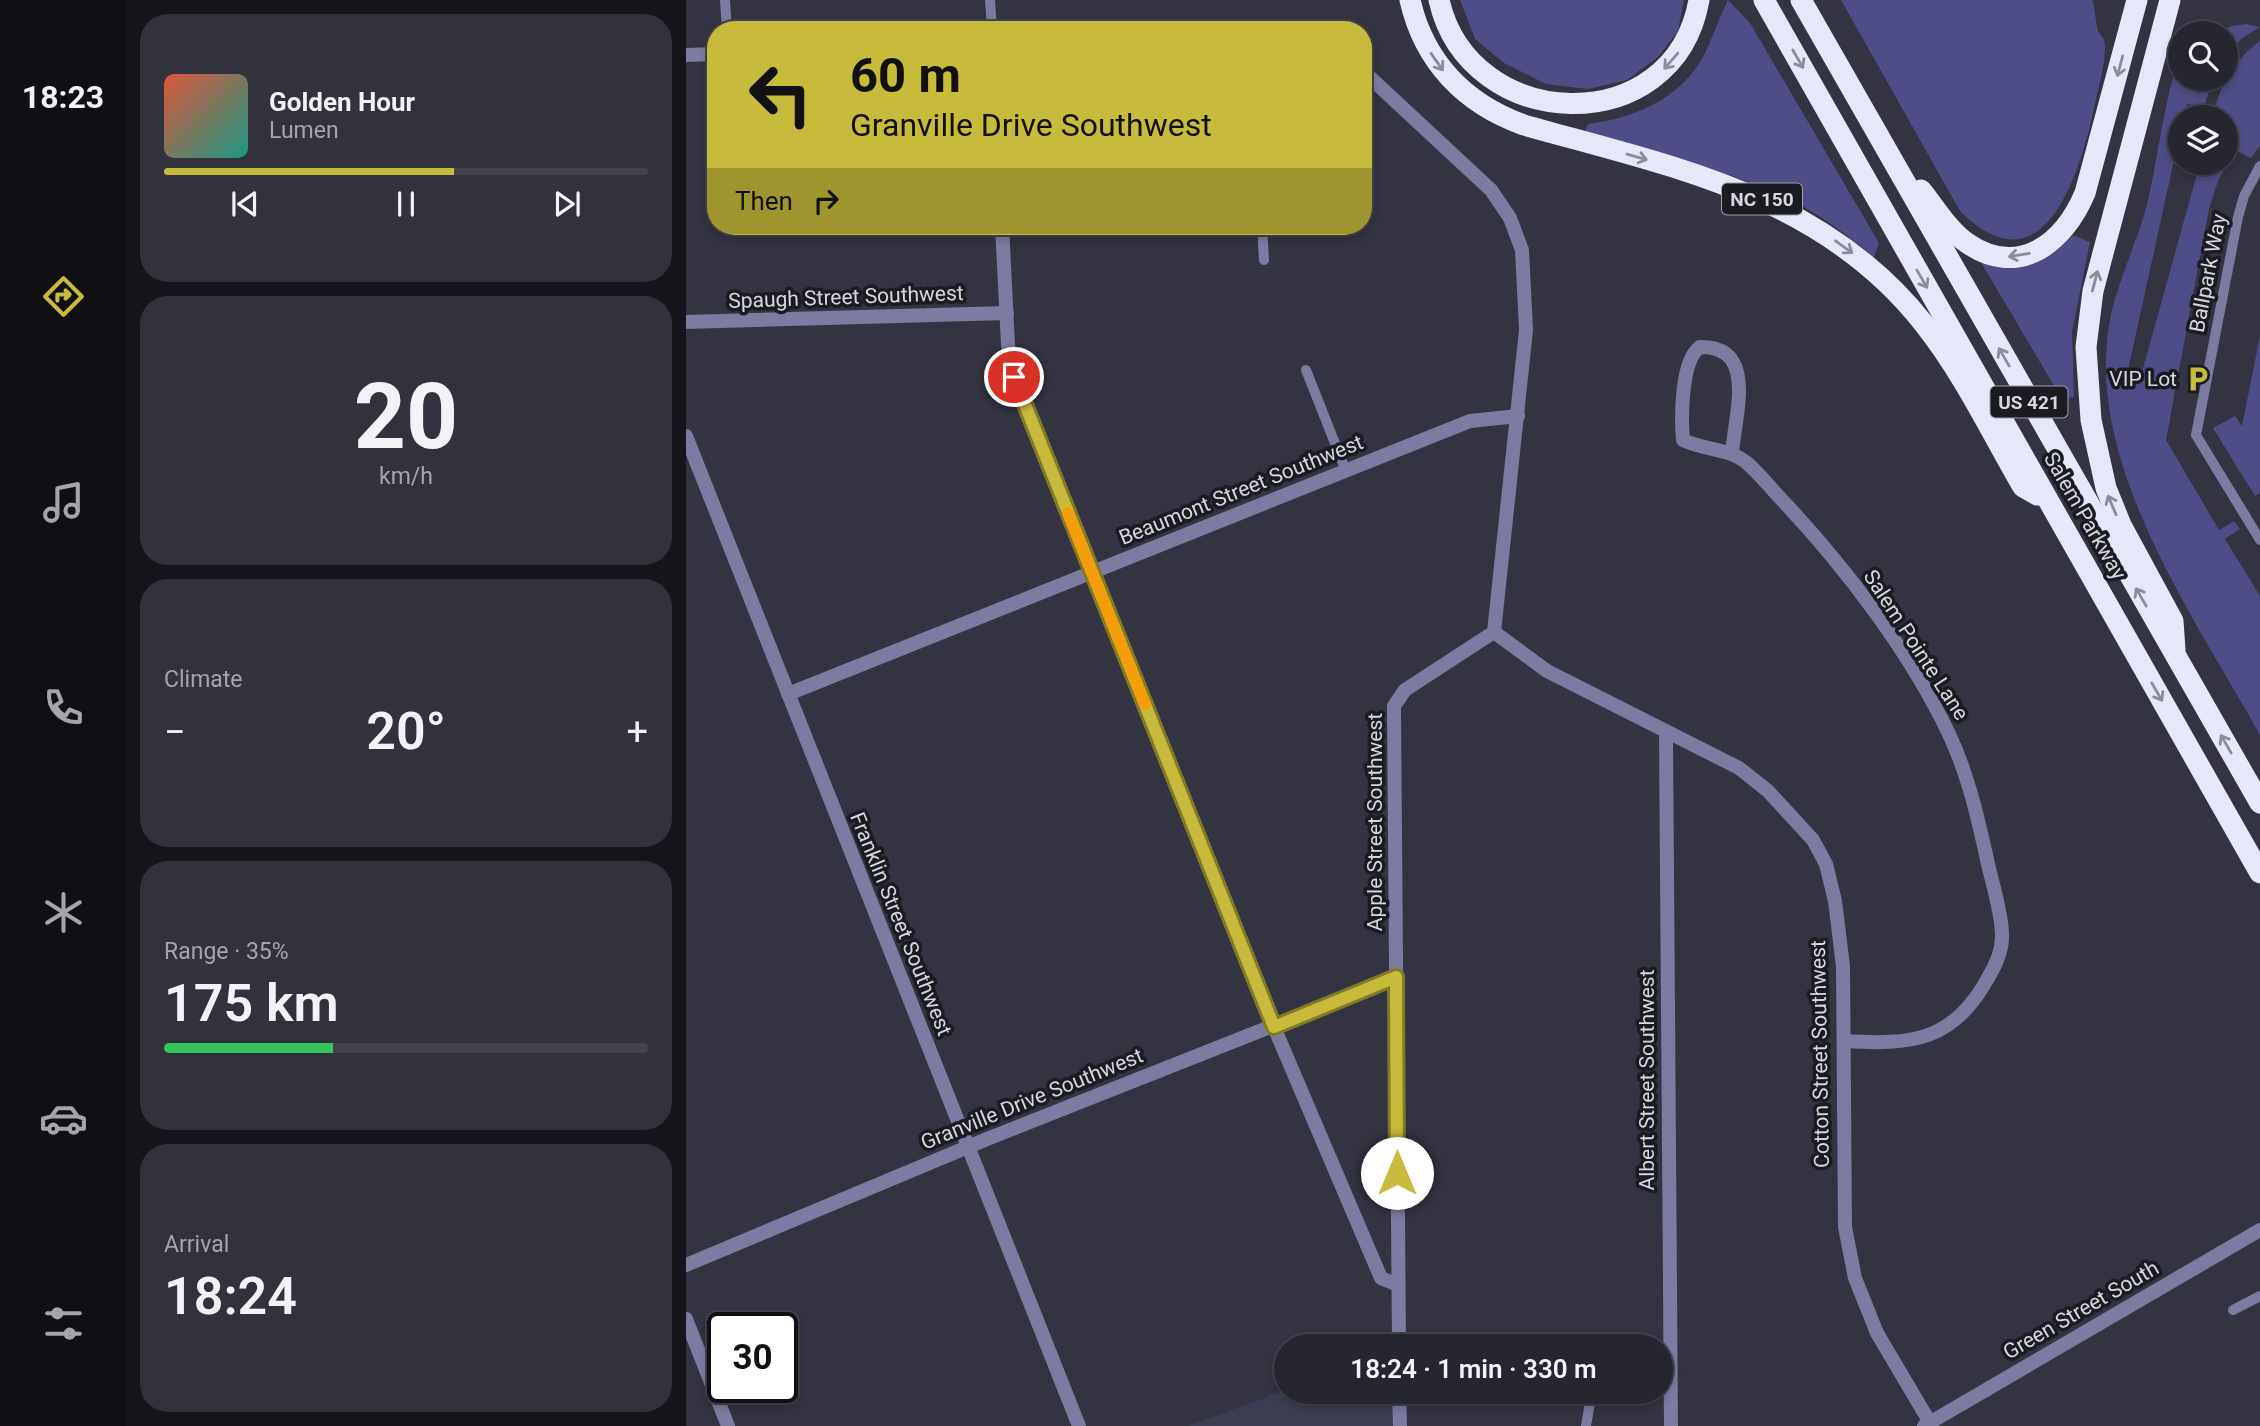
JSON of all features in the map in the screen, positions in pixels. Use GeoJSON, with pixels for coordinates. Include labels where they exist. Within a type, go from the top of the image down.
{"type":"FeatureCollection","features":[{"type":"Feature","properties":{"kind":"highway","name":"NC 150"},"geometry":{"type":"LineString","coordinates":[[1410,0],[1419,32],[1437,63],[1461,90],[1491,111],[1524,125],[1742,190],[1801,218],[1854,254],[1896,292],[1925,326],[1951,363],[2023,486],[2049,502]]}},
{"type":"Feature","properties":{"kind":"highway"},"geometry":{"type":"LineString","coordinates":[[1438,0],[1460,47],[1491,78],[1533,98],[1583,104],[1614,99],[1656,77],[1689,37],[1699,0]]}},
{"type":"Feature","properties":{"kind":"highway","name":"Salem Parkway"},"geometry":{"type":"LineString","coordinates":[[1764,0],[2260,873]]}},
{"type":"Feature","properties":{"kind":"highway","name":"Salem Parkway"},"geometry":{"type":"LineString","coordinates":[[1801,0],[2260,803]]}},
{"type":"Feature","properties":{"kind":"highway"},"geometry":{"type":"LineString","coordinates":[[1885,147],[1968,244],[1996,256],[2010,257],[2024,256],[2048,245],[2070,223],[2085,193],[2137,0]]}},
{"type":"Feature","properties":{"kind":"highway"},"geometry":{"type":"LineString","coordinates":[[2170,0],[2090,303],[2086,358],[2091,420],[2106,488],[2121,525],[2173,621],[2175,656]]}},
{"type":"Feature","properties":{"kind":"street"},"geometry":{"type":"LineString","coordinates":[[686,55],[707,54]]}},
{"type":"Feature","properties":{"kind":"street"},"geometry":{"type":"LineString","coordinates":[[1372,79],[1491,190],[1517,234],[1525,267],[1526,303],[1518,416],[1494,632]]}},
{"type":"Feature","properties":{"kind":"street"},"geometry":{"type":"LineString","coordinates":[[1003,235],[1014,377],[1274,1027],[1381,1278],[1398,1284]]}},
{"type":"Feature","properties":{"kind":"street","name":"Spaugh Street Southwest"},"geometry":{"type":"LineString","coordinates":[[686,322],[1007,313]]}},
{"type":"Feature","properties":{"kind":"street","name":"Salem Pointe Lane"},"geometry":{"type":"LineString","coordinates":[[1732,453],[1739,370],[1730,354],[1715,346],[1700,347],[1689,359],[1681,422],[1683,440],[1695,446],[1732,453],[1746,462],[1811,531],[1882,623],[1950,734],[1963,768],[2002,934],[2000,953],[1979,995],[1945,1027],[1910,1042],[1845,1041]]}},
{"type":"Feature","properties":{"kind":"street","name":"Beaumont Street Southwest"},"geometry":{"type":"LineString","coordinates":[[788,694],[1470,421],[1518,416]]}},
{"type":"Feature","properties":{"kind":"street","name":"Franklin Street Southwest"},"geometry":{"type":"LineString","coordinates":[[686,436],[1079,1426]]}},
{"type":"Feature","properties":{"kind":"street","name":"Cotton Street Southwest"},"geometry":{"type":"LineString","coordinates":[[1494,632],[1547,671],[1666,734],[1739,768],[1768,791],[1813,840],[1826,864],[1835,901],[1843,966],[1845,1227],[1855,1278],[1877,1333],[1929,1425]]}},
{"type":"Feature","properties":{"kind":"street","name":"Apple Street Southwest"},"geometry":{"type":"LineString","coordinates":[[1399,1334],[1394,706],[1405,690],[1494,632]]}},
{"type":"Feature","properties":{"kind":"street","name":"Albert Street Southwest"},"geometry":{"type":"LineString","coordinates":[[1666,734],[1666,1334]]}},
{"type":"Feature","properties":{"kind":"street","name":"Granville Drive Southwest"},"geometry":{"type":"LineString","coordinates":[[686,1265],[967,1147],[1396,977]]}},
{"type":"Feature","properties":{"kind":"street","name":"Green Street South"},"geometry":{"type":"LineString","coordinates":[[1929,1425],[2260,1230]]}},
{"type":"Feature","properties":{"kind":"street"},"geometry":{"type":"LineString","coordinates":[[686,1319],[724,1425]]}},
{"type":"Feature","properties":{"kind":"street"},"geometry":{"type":"LineString","coordinates":[[1399,1404],[1400,1426]]}},
{"type":"Feature","properties":{"kind":"street","name":"Albert Street Southwest"},"geometry":{"type":"LineString","coordinates":[[1669,1404],[1671,1426]]}},
{"type":"Feature","properties":{"kind":"lane"},"geometry":{"type":"LineString","coordinates":[[725,0],[726,21]]}},
{"type":"Feature","properties":{"kind":"lane"},"geometry":{"type":"LineString","coordinates":[[990,0],[991,21]]}},
{"type":"Feature","properties":{"kind":"lane","name":"Ballpark Way"},"geometry":{"type":"LineString","coordinates":[[2260,166],[2244,197],[2238,217],[2196,435],[2260,540]]}},
{"type":"Feature","properties":{"kind":"lane"},"geometry":{"type":"LineString","coordinates":[[1263,235],[1264,260]]}},
{"type":"Feature","properties":{"kind":"lane"},"geometry":{"type":"LineString","coordinates":[[1306,369],[1346,471]]}},
{"type":"Feature","properties":{"kind":"lane"},"geometry":{"type":"LineString","coordinates":[[2233,1310],[2260,1296]]}},
{"type":"Feature","properties":{"kind":"lane"},"geometry":{"type":"LineString","coordinates":[[1586,1426],[1589,1404]]}},
{"type":"Feature","properties":{"kind":"shaded area"},"geometry":{"type":"Polygon","coordinates":[[[1460,0],[1684,0],[1678,31],[1658,57],[1627,80],[1588,89],[1546,84],[1504,63],[1475,39],[1460,0]]]}},
{"type":"Feature","properties":{"kind":"shaded area"},"geometry":{"type":"Polygon","coordinates":[[[1728,0],[1750,23],[1879,243],[1874,257],[1815,214],[1769,190],[1691,163],[1584,133],[1588,124],[1639,111],[1655,104],[1683,83],[1704,55],[1728,0]]]}},
{"type":"Feature","properties":{"kind":"shaded area"},"geometry":{"type":"Polygon","coordinates":[[[1841,0],[2092,0],[2098,31],[2104,40],[2105,54],[2089,131],[2069,189],[2054,214],[2036,232],[2015,239],[1990,234],[1960,211],[1841,0]]]}},
{"type":"Feature","properties":{"kind":"shaded area"},"geometry":{"type":"Polygon","coordinates":[[[2246,24],[2260,27],[2238,43],[2238,25],[2246,24]]]}},
{"type":"Feature","properties":{"kind":"shaded area"},"geometry":{"type":"Polygon","coordinates":[[[2260,41],[2260,146],[2251,158],[2238,152],[2238,105],[2215,105],[2221,91],[2238,91],[2238,62],[2260,41]]]}},
{"type":"Feature","properties":{"kind":"shaded area"},"geometry":{"type":"Polygon","coordinates":[[[2169,91],[2209,91],[2205,105],[2168,105],[2168,175],[2171,175],[2126,379],[2139,383],[2197,175],[2221,175],[2209,209],[2166,440],[2219,530],[2234,521],[2240,529],[2225,539],[2260,596],[2260,735],[2175,586],[2148,532],[2126,476],[2111,421],[2106,365],[2112,310],[2147,204],[2169,91]]]}},
{"type":"Feature","properties":{"kind":"shaded area"},"geometry":{"type":"Polygon","coordinates":[[[2073,235],[2090,242],[2072,332],[2074,397],[2067,398],[2056,389],[1979,259],[2005,267],[2030,264],[2053,253],[2073,235]]]}},
{"type":"Feature","properties":{"kind":"shaded area"},"geometry":{"type":"Polygon","coordinates":[[[2260,336],[2260,493],[2255,496],[2213,428],[2235,416],[2242,426],[2260,336]]]}},
{"type":"Feature","properties":{"kind":"shaded area"},"geometry":{"type":"Polygon","coordinates":[[[1274,1394],[1274,1404],[1399,1404],[1400,1426],[1188,1426],[1274,1394]]]}},
{"type":"Feature","properties":{"kind":"slow traffic"},"geometry":{"type":"LineString","coordinates":[[1068,513],[1145,704]]}},
{"type":"Feature","properties":{"kind":"place","name":"VIP Lot"},"geometry":{"type":"Point","coordinates":[2198,379]}},
{"type":"Feature","properties":{"kind":"route"},"geometry":{"type":"LineString","coordinates":[[1014,377],[1274,1027],[1396,977],[1397,1173]]}}]}
